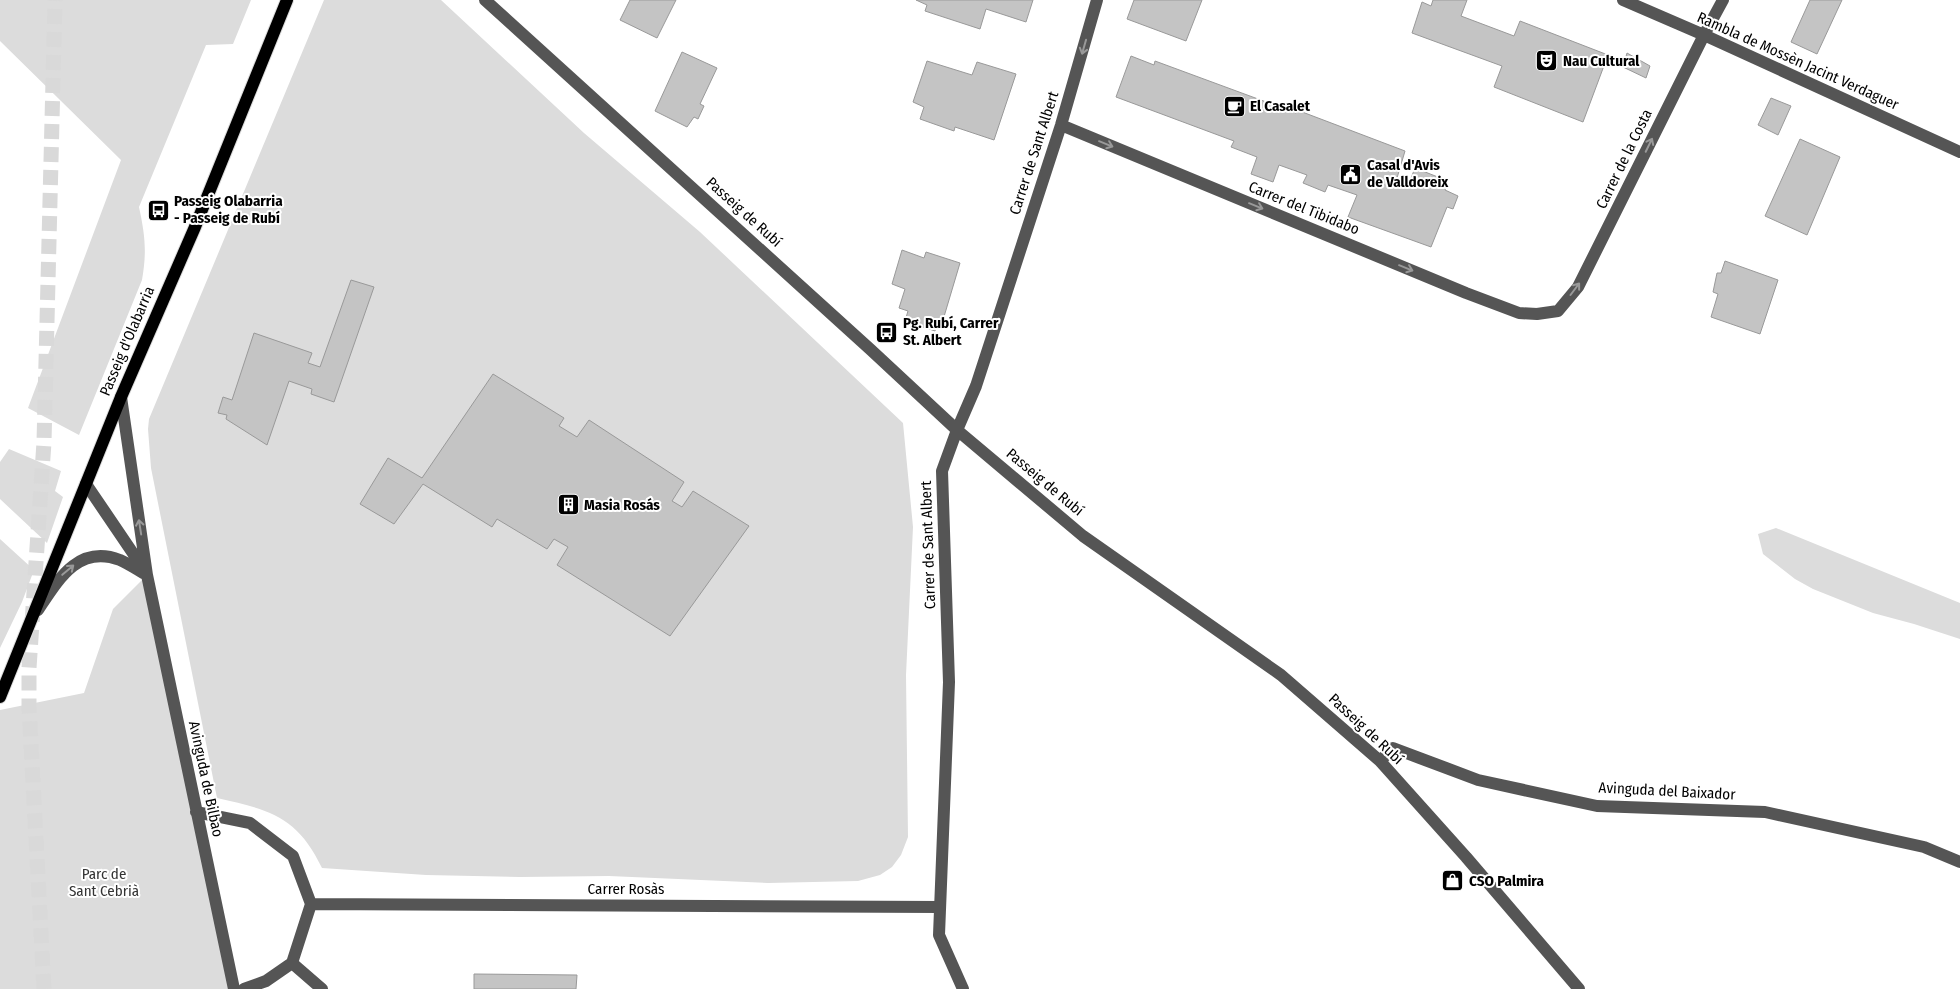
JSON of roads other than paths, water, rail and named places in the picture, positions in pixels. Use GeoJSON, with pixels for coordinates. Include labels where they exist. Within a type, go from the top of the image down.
{"type":"FeatureCollection","features":[{"type":"Feature","properties":{"kind":"main road","name":"Passeig d'Olabarria"},"geometry":{"type":"LineString","coordinates":[[0,697],[121,397],[195,227],[287,0]]}},
{"type":"Feature","properties":{"kind":"street","name":"Passeig de Rubí"},"geometry":{"type":"LineString","coordinates":[[485,0],[957,430],[1083,536],[1281,675],[1380,761],[1466,857],[1579,989]]}},
{"type":"Feature","properties":{"kind":"street","name":"Carrer de Sant Albert"},"geometry":{"type":"LineString","coordinates":[[962,989],[939,935],[949,682],[942,471],[976,386],[1060,125],[1097,0]]}},
{"type":"Feature","properties":{"kind":"street","name":"Rambla de Mossèn Jacint Verdaguer"},"geometry":{"type":"LineString","coordinates":[[1622,0],[1704,35],[1960,152]]}},
{"type":"Feature","properties":{"kind":"street","name":"Carrer de la Costa"},"geometry":{"type":"LineString","coordinates":[[1537,314],[1558,311],[1578,287],[1723,0]]}},
{"type":"Feature","properties":{"kind":"street","name":"Carrer del Tibidabo"},"geometry":{"type":"LineString","coordinates":[[1060,125],[1466,293],[1519,313],[1537,314]]}},
{"type":"Feature","properties":{"kind":"street","name":"Avinguda de Bilbao"},"geometry":{"type":"LineString","coordinates":[[121,397],[147,575],[234,989]]}},
{"type":"Feature","properties":{"kind":"street"},"geometry":{"type":"LineString","coordinates":[[86,484],[147,575]]}},
{"type":"Feature","properties":{"kind":"street"},"geometry":{"type":"LineString","coordinates":[[29,623],[61,576],[74,564],[91,557],[106,556],[121,560],[147,575]]}},
{"type":"Feature","properties":{"kind":"street","name":"Avinguda del Baixador"},"geometry":{"type":"LineString","coordinates":[[1380,761],[1393,748],[1478,780],[1597,806],[1765,812],[1924,847],[1960,862]]}},
{"type":"Feature","properties":{"kind":"street"},"geometry":{"type":"LineString","coordinates":[[196,812],[250,823],[293,856],[311,904],[292,963],[266,981],[244,989]]}},
{"type":"Feature","properties":{"kind":"street","name":"Carrer Rosàs"},"geometry":{"type":"LineString","coordinates":[[311,904],[940,906]]}},
{"type":"Feature","properties":{"kind":"street"},"geometry":{"type":"LineString","coordinates":[[292,963],[322,989]]}},
{"type":"Feature","properties":{"kind":"tunnel"},"geometry":{"type":"LineString","coordinates":[[44,989],[29,707],[29,668],[44,442],[55,0]]}},
{"type":"Feature","properties":{"kind":"place","name":"Nau Cultural"},"geometry":{"type":"Point","coordinates":[1547,61]}},
{"type":"Feature","properties":{"kind":"place","name":"El Casalet"},"geometry":{"type":"Point","coordinates":[1234,106]}},
{"type":"Feature","properties":{"kind":"place","name":"Casal d'Avis de Valldoreix"},"geometry":{"type":"Point","coordinates":[1351,174]}},
{"type":"Feature","properties":{"kind":"place","name":"Passeig Olabarria - Passeig de Rubí"},"geometry":{"type":"Point","coordinates":[158,210]}},
{"type":"Feature","properties":{"kind":"place","name":"Pg. Rubí, Carrer St. Albert"},"geometry":{"type":"Point","coordinates":[887,332]}},
{"type":"Feature","properties":{"kind":"place","name":"Masia Rosás"},"geometry":{"type":"Point","coordinates":[568,505]}},
{"type":"Feature","properties":{"kind":"place","name":"CSO Palmira"},"geometry":{"type":"Point","coordinates":[1453,881]}},
{"type":"Feature","properties":{"kind":"park label","name":"Parc de Sant Cebrià"},"geometry":{"type":"Point","coordinates":[104,882]}}]}
